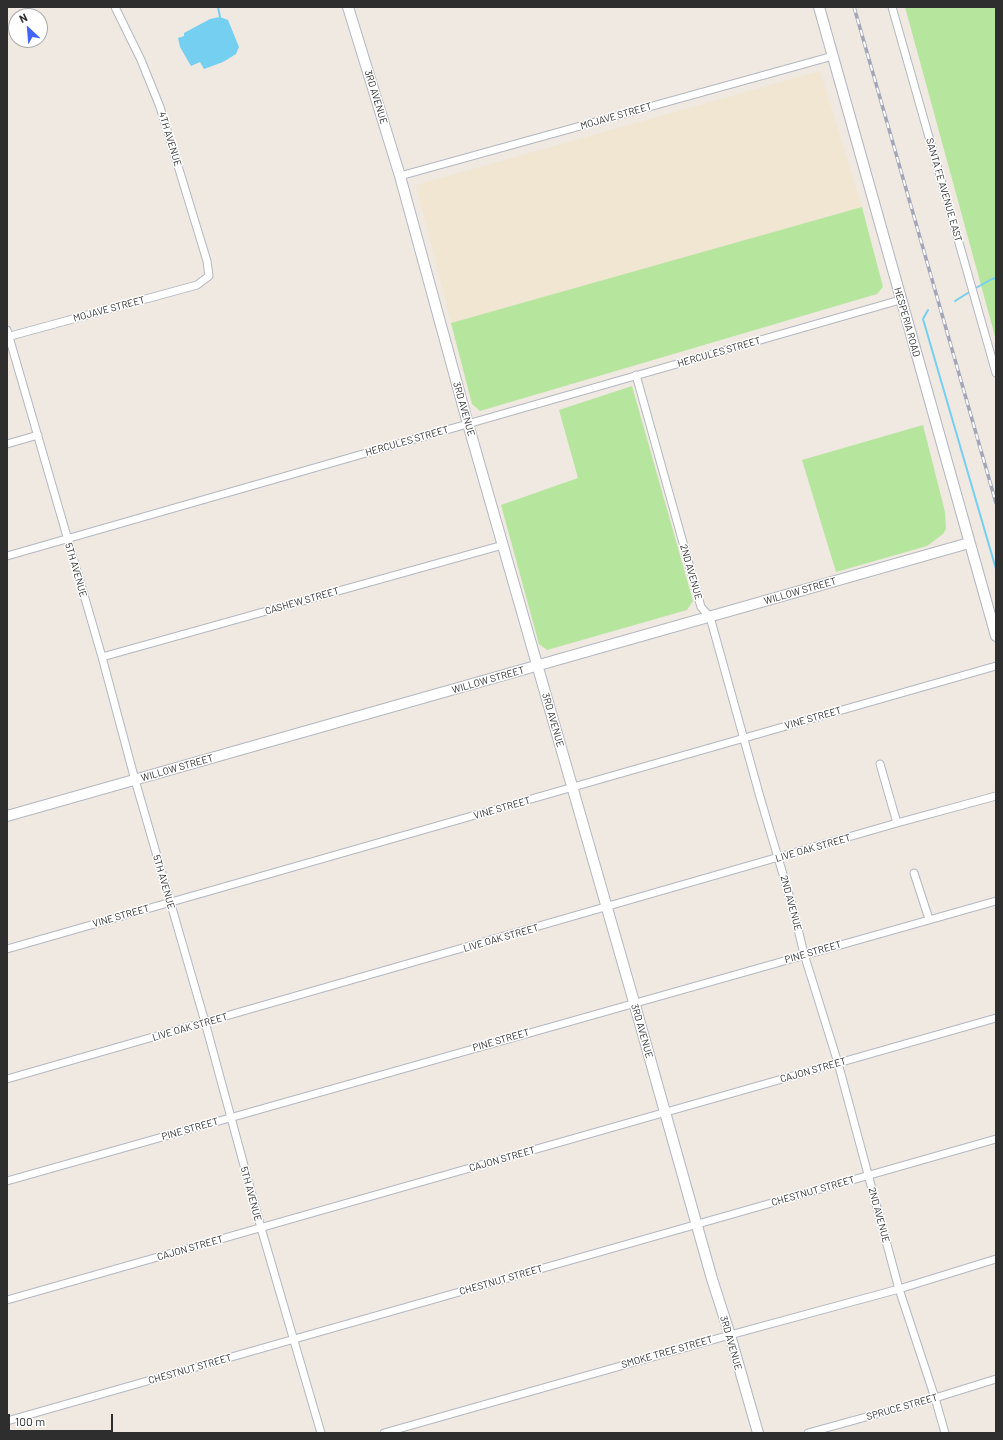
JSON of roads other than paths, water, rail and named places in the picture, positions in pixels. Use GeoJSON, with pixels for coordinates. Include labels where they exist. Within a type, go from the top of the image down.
{"type":"FeatureCollection","features":[{"type":"Feature","properties":{"kind":"street","name":"4TH AVENUE"},"geometry":{"type":"LineString","coordinates":[[115,7],[141,60],[160,107],[207,261],[209,276]]}},
{"type":"Feature","properties":{"kind":"street","name":"3RD AVENUE"},"geometry":{"type":"LineString","coordinates":[[348,7],[400,176],[468,424],[634,1002],[664,1113],[758,1433]]}},
{"type":"Feature","properties":{"kind":"street","name":"HESPERIA ROAD"},"geometry":{"type":"LineString","coordinates":[[819,7],[900,300],[996,636]]}},
{"type":"Feature","properties":{"kind":"street","name":"SANTA FE AVENUE EAST"},"geometry":{"type":"LineString","coordinates":[[892,7],[996,373]]}},
{"type":"Feature","properties":{"kind":"street","name":"MOJAVE STREET"},"geometry":{"type":"LineString","coordinates":[[400,176],[833,56]]}},
{"type":"Feature","properties":{"kind":"street","name":"MOJAVE STREET"},"geometry":{"type":"LineString","coordinates":[[8,335],[197,285],[209,276]]}},
{"type":"Feature","properties":{"kind":"street","name":"HERCULES STREET"},"geometry":{"type":"LineString","coordinates":[[7,556],[900,300]]}},
{"type":"Feature","properties":{"kind":"street","name":"5TH AVENUE"},"geometry":{"type":"LineString","coordinates":[[8,335],[102,657],[135,780],[205,1022],[260,1228],[321,1433]]}},
{"type":"Feature","properties":{"kind":"street","name":"2ND AVENUE"},"geometry":{"type":"LineString","coordinates":[[636,375],[701,607],[710,617],[793,908],[804,954],[838,1063],[899,1289],[945,1433]]}},
{"type":"Feature","properties":{"kind":"street"},"geometry":{"type":"LineString","coordinates":[[7,444],[38,435]]}},
{"type":"Feature","properties":{"kind":"street","name":"WILLOW STREET"},"geometry":{"type":"LineString","coordinates":[[7,816],[969,543]]}},
{"type":"Feature","properties":{"kind":"street","name":"CASHEW STREET"},"geometry":{"type":"LineString","coordinates":[[102,657],[503,545]]}},
{"type":"Feature","properties":{"kind":"street","name":"VINE STREET"},"geometry":{"type":"LineString","coordinates":[[7,949],[996,666]]}},
{"type":"Feature","properties":{"kind":"street"},"geometry":{"type":"LineString","coordinates":[[880,764],[897,823]]}},
{"type":"Feature","properties":{"kind":"street","name":"LIVE OAK STREET"},"geometry":{"type":"LineString","coordinates":[[7,1079],[606,908],[897,823],[996,796]]}},
{"type":"Feature","properties":{"kind":"street"},"geometry":{"type":"LineString","coordinates":[[914,873],[929,919]]}},
{"type":"Feature","properties":{"kind":"street","name":"PINE STREET"},"geometry":{"type":"LineString","coordinates":[[7,1181],[996,900]]}},
{"type":"Feature","properties":{"kind":"street","name":"CAJON STREET"},"geometry":{"type":"LineString","coordinates":[[7,1300],[996,1018]]}},
{"type":"Feature","properties":{"kind":"street","name":"CHESTNUT STREET"},"geometry":{"type":"LineString","coordinates":[[7,1421],[996,1139]]}},
{"type":"Feature","properties":{"kind":"street","name":"SMOKE TREE STREET"},"geometry":{"type":"LineString","coordinates":[[384,1433],[730,1334],[899,1289],[996,1259]]}},
{"type":"Feature","properties":{"kind":"street","name":"SPRUCE STREET"},"geometry":{"type":"LineString","coordinates":[[808,1433],[935,1398],[996,1379]]}},
{"type":"Feature","properties":{"kind":"water"},"geometry":{"type":"Polygon","coordinates":[[[220,17],[228,20],[239,47],[236,54],[223,62],[204,69],[200,62],[191,66],[180,47],[178,38],[184,36],[184,33],[210,19],[220,17]]]}},
{"type":"Feature","properties":{"kind":"waterway"},"geometry":{"type":"LineString","coordinates":[[218,7],[220,17]]}},
{"type":"Feature","properties":{"kind":"waterway"},"geometry":{"type":"LineString","coordinates":[[974,289],[996,278]]}},
{"type":"Feature","properties":{"kind":"waterway"},"geometry":{"type":"LineString","coordinates":[[955,301],[971,291]]}},
{"type":"Feature","properties":{"kind":"waterway"},"geometry":{"type":"LineString","coordinates":[[928,310],[923,319],[996,569]]}},
{"type":"Feature","properties":{"kind":"railway"},"geometry":{"type":"LineString","coordinates":[[854,7],[996,503]]}}]}
